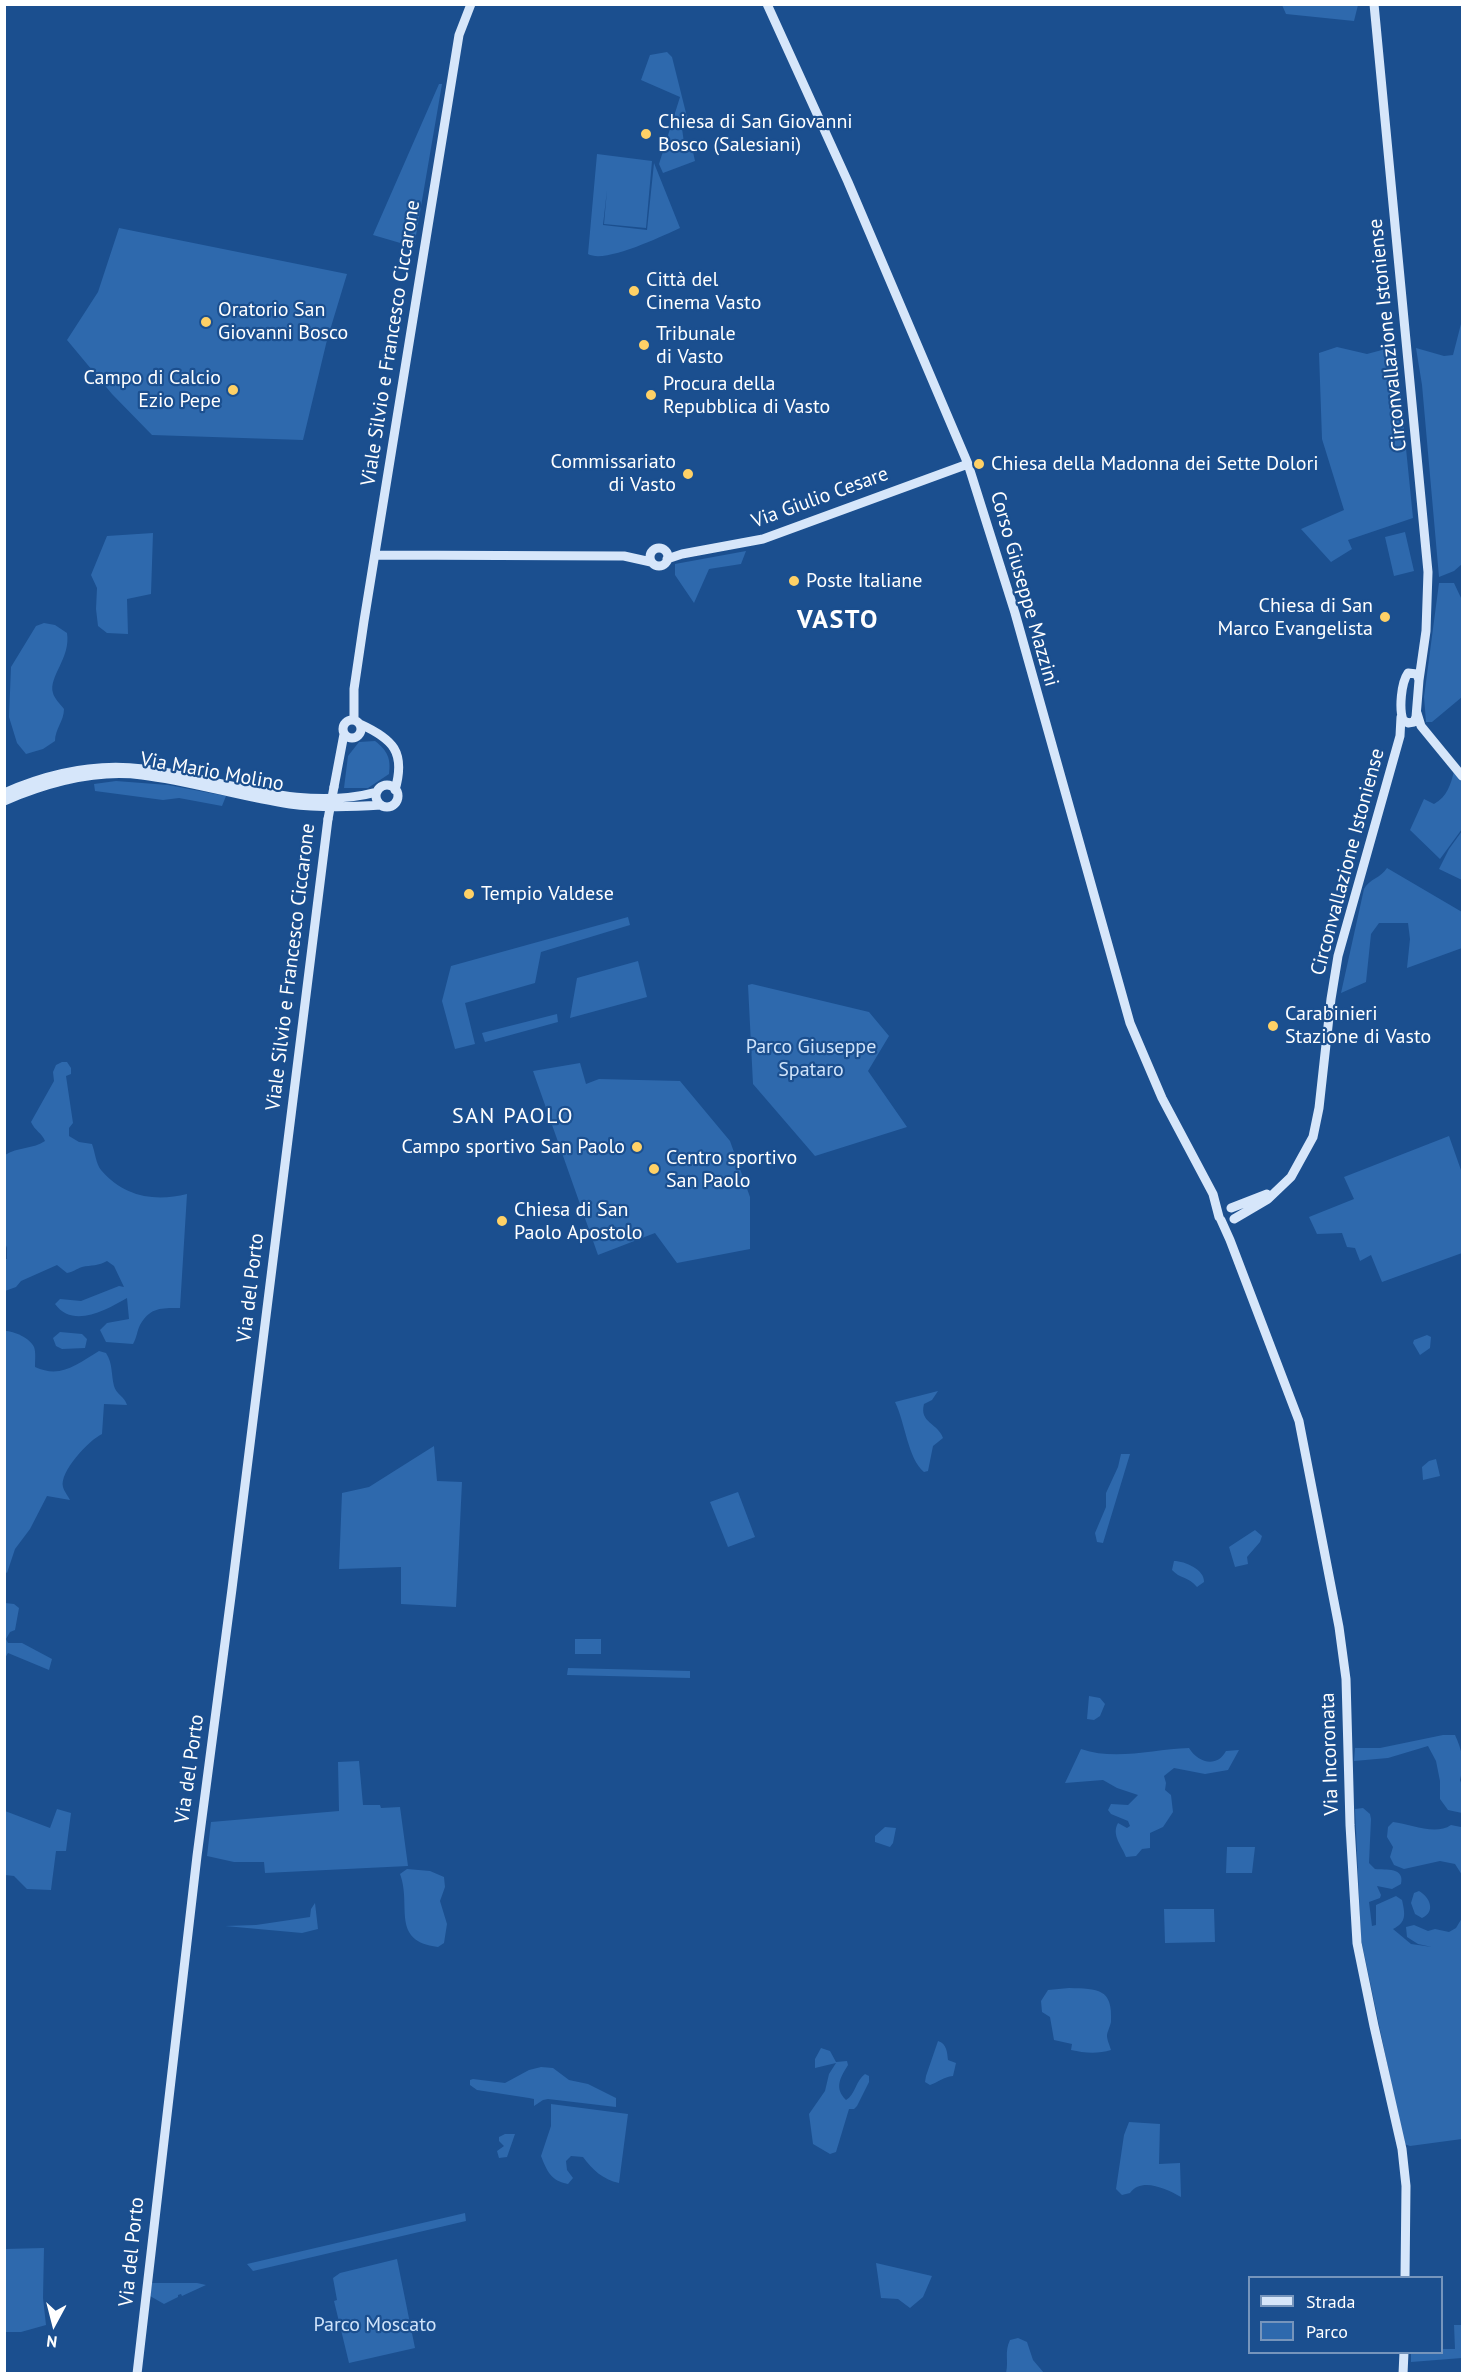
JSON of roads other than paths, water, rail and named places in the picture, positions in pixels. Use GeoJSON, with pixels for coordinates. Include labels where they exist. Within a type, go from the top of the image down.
{"type":"FeatureCollection","features":[{"type":"Feature","properties":{"kind":"main road","name":"Viale Silvio e Francesco Ciccarone"},"geometry":{"type":"LineString","coordinates":[[283,1171],[328,819],[344,724],[354,689],[459,35],[471,4]]}},
{"type":"Feature","properties":{"kind":"main road","name":"Corso Giuseppe Mazzini"},"geometry":{"type":"LineString","coordinates":[[767,4],[848,182],[968,464],[1015,613],[1130,1023],[1162,1098],[1213,1194],[1220,1218]]}},
{"type":"Feature","properties":{"kind":"main road","name":"Circonvallazione Istoniense"},"geometry":{"type":"LineString","coordinates":[[1233,1220],[1259,1205],[1282,1186],[1298,1168],[1313,1137],[1319,1108],[1338,956],[1400,736],[1407,721],[1416,720],[1417,713],[1420,662],[1426,631],[1428,572],[1374,4]]}},
{"type":"Feature","properties":{"kind":"main road","name":"Via Giulio Cesare"},"geometry":{"type":"LineString","coordinates":[[632,556],[660,566],[667,556],[740,545],[763,539],[968,464]]}},
{"type":"Feature","properties":{"kind":"main road","name":"Via Giulio Cesare"},"geometry":{"type":"LineString","coordinates":[[375,555],[632,556],[659,548],[667,556]]}},
{"type":"Feature","properties":{"kind":"main road"},"geometry":{"type":"LineString","coordinates":[[651,562],[652,551]]}},
{"type":"Feature","properties":{"kind":"main road"},"geometry":{"type":"LineString","coordinates":[[1420,662],[1405,678],[1407,721],[1421,726]]}},
{"type":"Feature","properties":{"kind":"main road"},"geometry":{"type":"LineString","coordinates":[[1411,673],[1417,674],[1419,680]]}},
{"type":"Feature","properties":{"kind":"main road","name":"Viale Silvio e Francesco Ciccarone"},"geometry":{"type":"LineString","coordinates":[[337,768],[345,750],[361,733],[357,722],[354,689]]}},
{"type":"Feature","properties":{"kind":"main road"},"geometry":{"type":"LineString","coordinates":[[1417,713],[1421,726],[1462,776]]}},
{"type":"Feature","properties":{"kind":"main road"},"geometry":{"type":"LineString","coordinates":[[344,724],[357,722],[380,735],[395,748],[399,767],[395,789],[398,797],[390,807],[381,805],[376,798],[380,789],[399,767]]}},
{"type":"Feature","properties":{"kind":"main road"},"geometry":{"type":"LineString","coordinates":[[344,734],[355,738],[380,735]]}},
{"type":"Feature","properties":{"kind":"main road","name":"Via Mario Molino"},"geometry":{"type":"LineString","coordinates":[[4,793],[27,783],[69,772],[106,768],[141,768],[306,798],[347,799],[380,789]]}},
{"type":"Feature","properties":{"kind":"main road","name":"Via Mario Molino"},"geometry":{"type":"LineString","coordinates":[[4,801],[30,790],[70,779],[141,775],[292,804],[329,807],[381,805]]}},
{"type":"Feature","properties":{"kind":"main road"},"geometry":{"type":"LineString","coordinates":[[380,789],[390,786],[395,789]]}},
{"type":"Feature","properties":{"kind":"main road","name":"Via del Porto"},"geometry":{"type":"LineString","coordinates":[[137,2373],[196,1856],[232,1589],[283,1171]]}},
{"type":"Feature","properties":{"kind":"main road","name":"Circonvallazione Istoniense"},"geometry":{"type":"LineString","coordinates":[[1230,1208],[1282,1186]]}},
{"type":"Feature","properties":{"kind":"main road","name":"Corso Giuseppe Mazzini"},"geometry":{"type":"LineString","coordinates":[[1213,1194],[1230,1208]]}},
{"type":"Feature","properties":{"kind":"main road"},"geometry":{"type":"LineString","coordinates":[[1230,1208],[1234,1212],[1233,1220],[1227,1223],[1220,1218],[1221,1210],[1230,1208]]}},
{"type":"Feature","properties":{"kind":"main road","name":"Via Incoronata"},"geometry":{"type":"LineString","coordinates":[[1220,1218],[1299,1421],[1339,1627],[1346,1679],[1350,1825],[1357,1943],[1371,2016],[1402,2149],[1407,2186],[1406,2276]]}},
{"type":"Feature","properties":{"kind":"main road","name":"Via Incoronata"},"geometry":{"type":"LineString","coordinates":[[1230,1240],[1233,1220]]}},
{"type":"Feature","properties":{"kind":"main road"},"geometry":{"type":"LineString","coordinates":[[1403,2373],[1404,2354]]}},
{"type":"Feature","properties":{"kind":"place","name":"Chiesa di San Giovanni Bosco (Salesiani)"},"geometry":{"type":"Point","coordinates":[646,134]}},
{"type":"Feature","properties":{"kind":"place","name":"Città del Cinema Vasto"},"geometry":{"type":"Point","coordinates":[634,291]}},
{"type":"Feature","properties":{"kind":"place","name":"Oratorio San Giovanni Bosco"},"geometry":{"type":"Point","coordinates":[206,322]}},
{"type":"Feature","properties":{"kind":"place","name":"Tribunale di Vasto"},"geometry":{"type":"Point","coordinates":[644,345]}},
{"type":"Feature","properties":{"kind":"place","name":"Campo di Calcio Ezio Pepe"},"geometry":{"type":"Point","coordinates":[233,390]}},
{"type":"Feature","properties":{"kind":"place","name":"Procura della Repubblica di Vasto"},"geometry":{"type":"Point","coordinates":[651,395]}},
{"type":"Feature","properties":{"kind":"place","name":"Chiesa della Madonna dei Sette Dolori"},"geometry":{"type":"Point","coordinates":[979,464]}},
{"type":"Feature","properties":{"kind":"place","name":"Commissariato di Vasto"},"geometry":{"type":"Point","coordinates":[688,474]}},
{"type":"Feature","properties":{"kind":"place","name":"Poste Italiane"},"geometry":{"type":"Point","coordinates":[794,581]}},
{"type":"Feature","properties":{"kind":"place","name":"Chiesa di San Marco Evangelista"},"geometry":{"type":"Point","coordinates":[1385,617]}},
{"type":"Feature","properties":{"kind":"place","name":"Tempio Valdese"},"geometry":{"type":"Point","coordinates":[469,894]}},
{"type":"Feature","properties":{"kind":"place","name":"Carabinieri Stazione di Vasto"},"geometry":{"type":"Point","coordinates":[1273,1026]}},
{"type":"Feature","properties":{"kind":"place","name":"Campo sportivo San Paolo"},"geometry":{"type":"Point","coordinates":[637,1147]}},
{"type":"Feature","properties":{"kind":"place","name":"Centro sportivo San Paolo"},"geometry":{"type":"Point","coordinates":[654,1169]}},
{"type":"Feature","properties":{"kind":"place","name":"Chiesa di San Paolo Apostolo"},"geometry":{"type":"Point","coordinates":[502,1221]}},
{"type":"Feature","properties":{"kind":"district","name":"VASTO"},"geometry":{"type":"Point","coordinates":[838,621]}},
{"type":"Feature","properties":{"kind":"district","name":"SAN PAOLO"},"geometry":{"type":"Point","coordinates":[513,1117]}},
{"type":"Feature","properties":{"kind":"park label","name":"Parco Giuseppe Spataro"},"geometry":{"type":"Point","coordinates":[811,1058]}},
{"type":"Feature","properties":{"kind":"park label","name":"Parco Moscato"},"geometry":{"type":"Point","coordinates":[375,2325]}}]}
